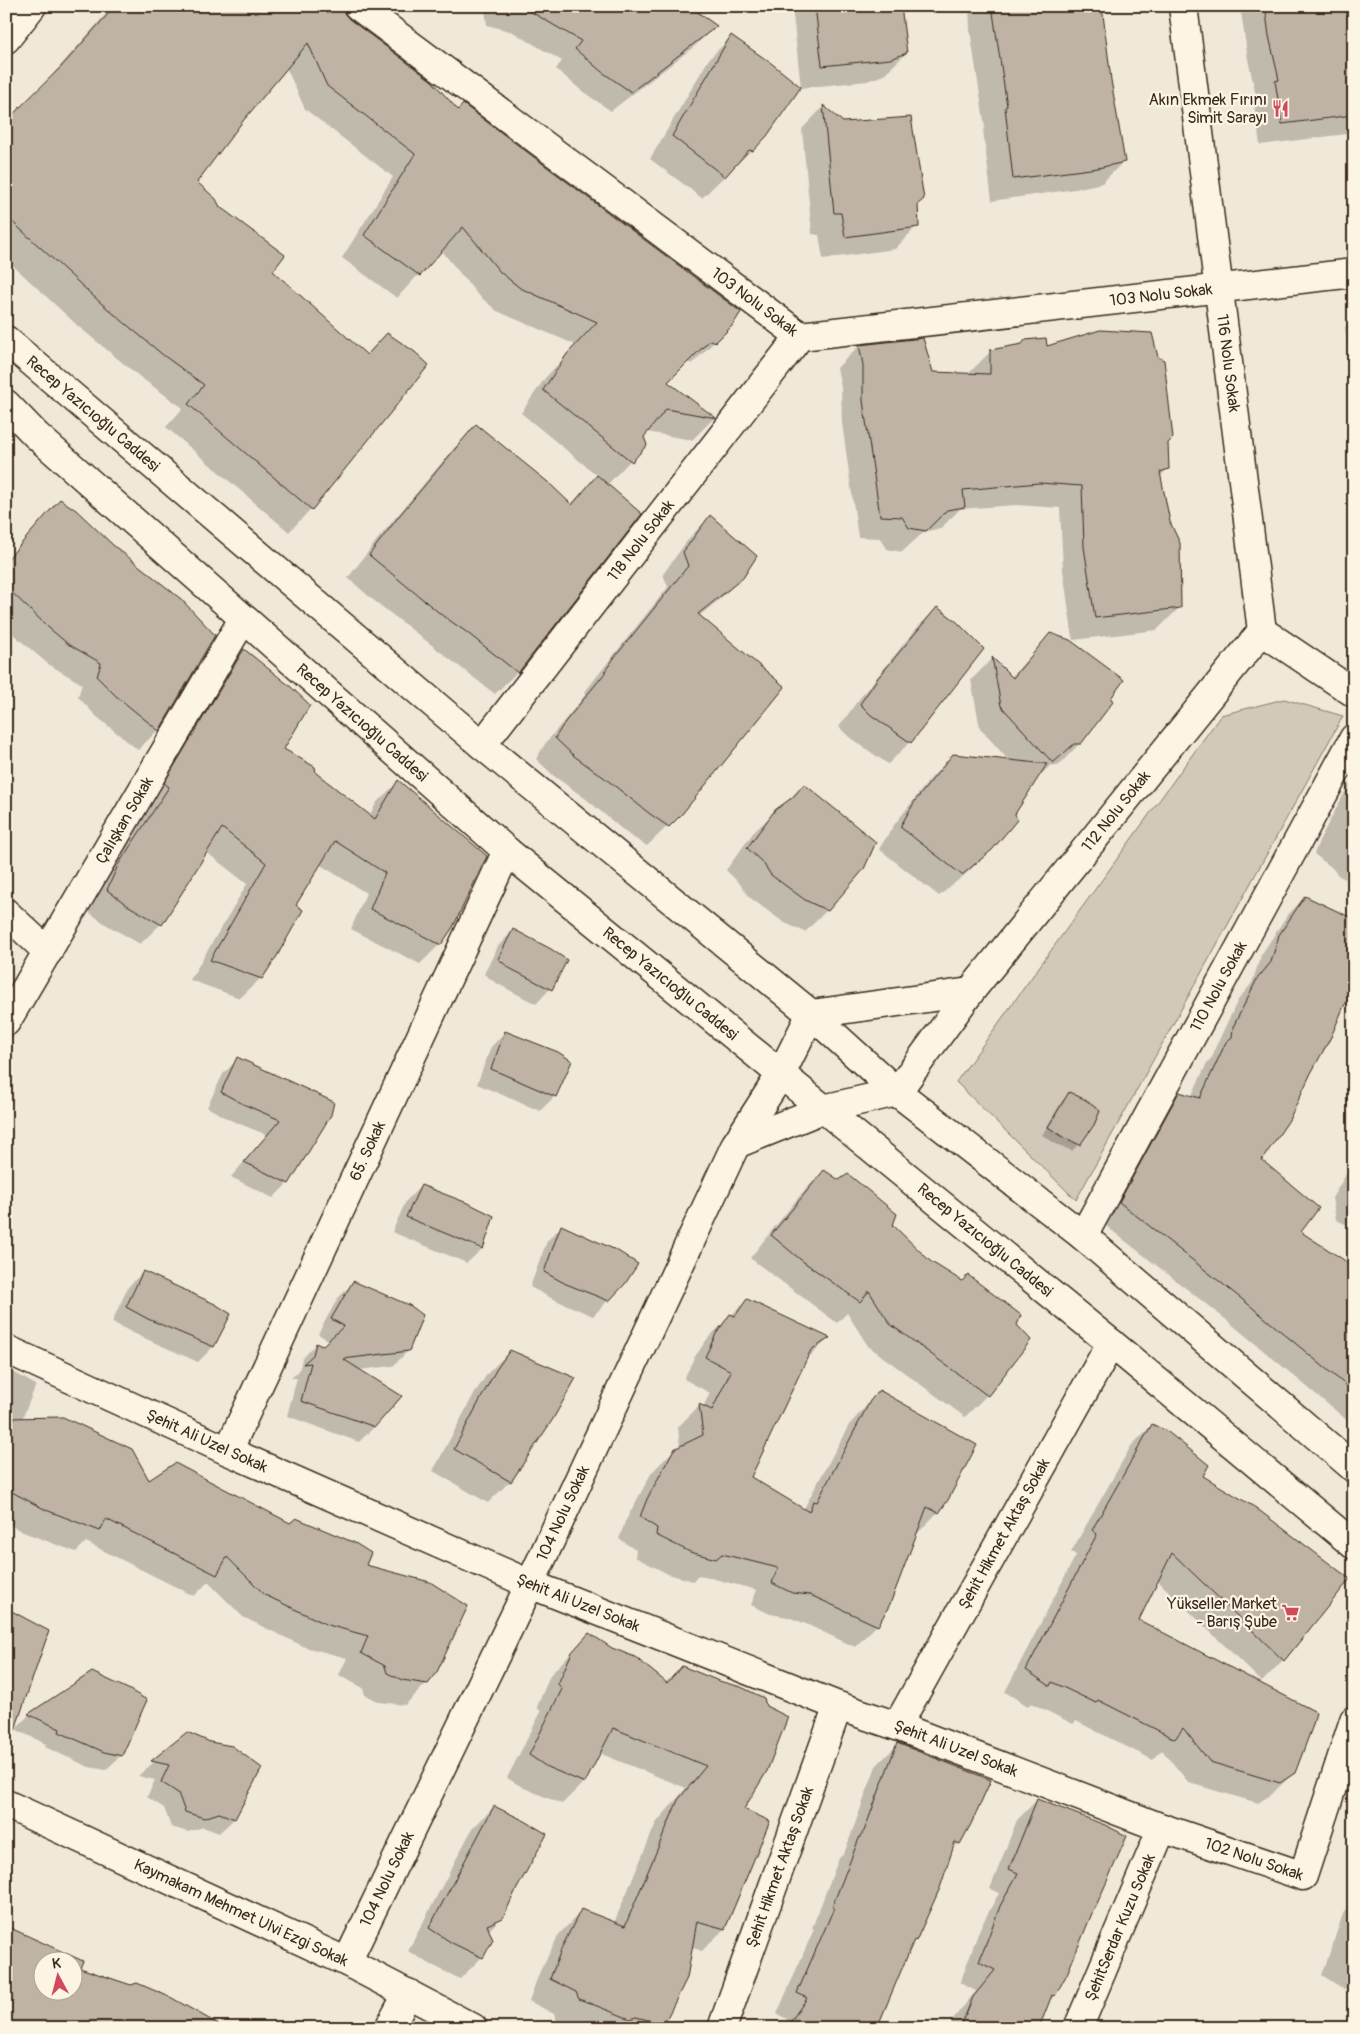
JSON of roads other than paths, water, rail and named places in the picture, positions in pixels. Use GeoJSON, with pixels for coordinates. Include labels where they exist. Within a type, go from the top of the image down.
{"type":"FeatureCollection","features":[{"type":"Feature","properties":{"kind":"street"},"geometry":{"type":"LineString","coordinates":[[6,39],[32,6]]}},
{"type":"Feature","properties":{"kind":"street","name":"103 Nolu Sokak"},"geometry":{"type":"LineString","coordinates":[[358,6],[800,336],[1354,273]]}},
{"type":"Feature","properties":{"kind":"street","name":"116 Nolu Sokak"},"geometry":{"type":"LineString","coordinates":[[1183,6],[1262,631]]}},
{"type":"Feature","properties":{"kind":"street","name":"118 Nolu Sokak"},"geometry":{"type":"LineString","coordinates":[[482,745],[800,336]]}},
{"type":"Feature","properties":{"kind":"street","name":"Recep Yazıcıoğlu Caddesi"},"geometry":{"type":"LineString","coordinates":[[6,340],[482,745],[811,1014],[897,1092],[1083,1236],[1354,1468]]}},
{"type":"Feature","properties":{"kind":"street","name":"Recep Yazıcıoğlu Caddesi"},"geometry":{"type":"LineString","coordinates":[[6,404],[36,435],[243,620],[507,851],[1112,1343],[1354,1544]]}},
{"type":"Feature","properties":{"kind":"street","name":"Çalışkan Sokak"},"geometry":{"type":"LineString","coordinates":[[6,1022],[243,620]]}},
{"type":"Feature","properties":{"kind":"street"},"geometry":{"type":"LineString","coordinates":[[1262,631],[1354,693]]}},
{"type":"Feature","properties":{"kind":"street","name":"112 Nolu Sokak"},"geometry":{"type":"LineString","coordinates":[[897,1092],[970,992],[1262,631]]}},
{"type":"Feature","properties":{"kind":"street","name":"110 Nolu Sokak"},"geometry":{"type":"LineString","coordinates":[[1083,1236],[1354,738]]}},
{"type":"Feature","properties":{"kind":"street","name":"65. Sokak"},"geometry":{"type":"LineString","coordinates":[[228,1451],[507,851]]}},
{"type":"Feature","properties":{"kind":"street"},"geometry":{"type":"LineString","coordinates":[[6,913],[48,952]]}},
{"type":"Feature","properties":{"kind":"street"},"geometry":{"type":"LineString","coordinates":[[811,1014],[970,992]]}},
{"type":"Feature","properties":{"kind":"street","name":"104 Nolu Sokak"},"geometry":{"type":"LineString","coordinates":[[347,1962],[530,1584],[736,1144],[781,1074],[811,1014]]}},
{"type":"Feature","properties":{"kind":"street"},"geometry":{"type":"LineString","coordinates":[[736,1144],[823,1109],[897,1092]]}},
{"type":"Feature","properties":{"kind":"street","name":"Şehit Hikmet Aktaş Sokak"},"geometry":{"type":"LineString","coordinates":[[897,1726],[1112,1343]]}},
{"type":"Feature","properties":{"kind":"street","name":"Şehit Ali Uzel Sokak"},"geometry":{"type":"LineString","coordinates":[[6,1349],[228,1451],[530,1584],[838,1706],[897,1726],[1162,1828]]}},
{"type":"Feature","properties":{"kind":"street","name":"Şehit Hikmet Aktaş Sokak"},"geometry":{"type":"LineString","coordinates":[[722,2028],[838,1706]]}},
{"type":"Feature","properties":{"kind":"street","name":"102 Nolu Sokak"},"geometry":{"type":"LineString","coordinates":[[1162,1828],[1303,1876],[1354,1720]]}},
{"type":"Feature","properties":{"kind":"street","name":"Kaymakam Mehmet Ulvi Ezgi Sokak"},"geometry":{"type":"LineString","coordinates":[[6,1804],[347,1962],[473,2028]]}},
{"type":"Feature","properties":{"kind":"street","name":"ŞehitSerdar Kuzu Sokak"},"geometry":{"type":"LineString","coordinates":[[1078,2028],[1162,1828]]}},
{"type":"Feature","properties":{"kind":"street"},"geometry":{"type":"LineString","coordinates":[[389,2028],[408,1993]]}},
{"type":"Feature","properties":{"kind":"place","name":"Akın Ekmek Fırını Simit Sarayı"},"geometry":{"type":"Point","coordinates":[1281,109]}},
{"type":"Feature","properties":{"kind":"place","name":"Yükseller Market - Barış Şube"},"geometry":{"type":"Point","coordinates":[1291,1613]}}]}
